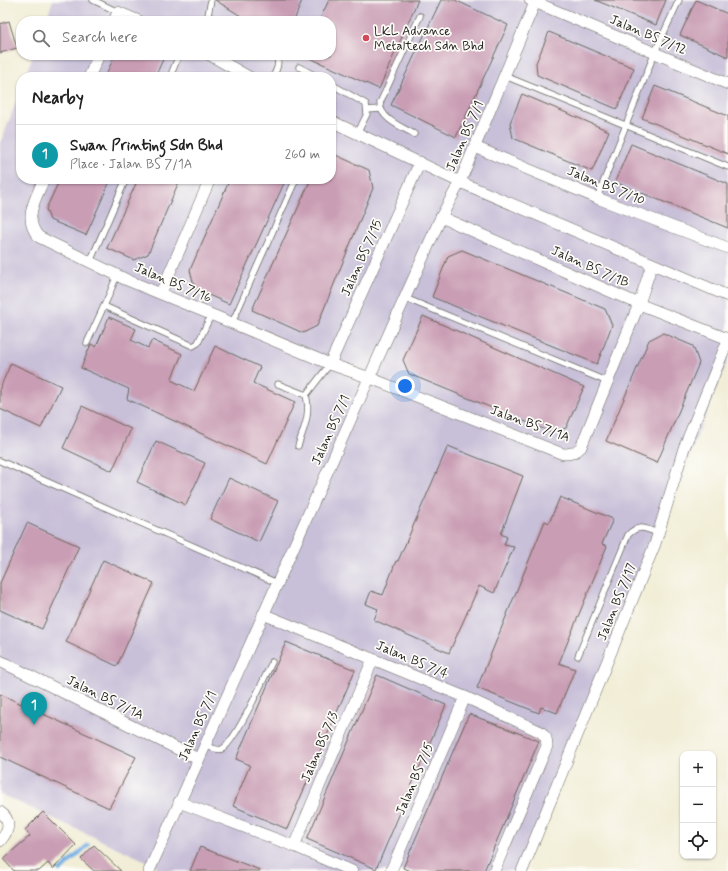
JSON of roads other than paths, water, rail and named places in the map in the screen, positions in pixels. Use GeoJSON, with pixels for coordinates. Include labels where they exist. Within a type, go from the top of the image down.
{"type":"FeatureCollection","features":[{"type":"Feature","properties":{"kind":"street","name":"Jalan BS 7/12"},"geometry":{"type":"LineString","coordinates":[[533,1],[728,84]]}},
{"type":"Feature","properties":{"kind":"street","name":"Jalan BS 7/1"},"geometry":{"type":"LineString","coordinates":[[149,871],[441,217],[460,182],[505,76],[533,1]]}},
{"type":"Feature","properties":{"kind":"street"},"geometry":{"type":"LineString","coordinates":[[92,72],[97,60]]}},
{"type":"Feature","properties":{"kind":"street"},"geometry":{"type":"LineString","coordinates":[[219,60],[240,72]]}},
{"type":"Feature","properties":{"kind":"street","name":"Jalan BS 7/1B"},"geometry":{"type":"LineString","coordinates":[[336,124],[460,182],[728,296]]}},
{"type":"Feature","properties":{"kind":"street","name":"Jalan BS 7/10"},"geometry":{"type":"LineString","coordinates":[[475,146],[596,198],[728,248]]}},
{"type":"Feature","properties":{"kind":"street","name":"Jalan BS 7/15"},"geometry":{"type":"LineString","coordinates":[[330,364],[420,162]]}},
{"type":"Feature","properties":{"kind":"street","name":"Jalan BS 7/16"},"geometry":{"type":"LineString","coordinates":[[42,184],[33,205],[30,223],[33,230],[39,237],[117,275],[232,324],[330,364],[370,378]]}},
{"type":"Feature","properties":{"kind":"street"},"geometry":{"type":"LineString","coordinates":[[161,293],[208,184]]}},
{"type":"Feature","properties":{"kind":"street","name":"Jalan BS 7/1B"},"geometry":{"type":"LineString","coordinates":[[441,217],[639,304],[728,340]]}},
{"type":"Feature","properties":{"kind":"street","name":"Jalan BS 7/1A"},"geometry":{"type":"LineString","coordinates":[[370,378],[556,451],[570,454],[576,452],[581,446],[608,382],[639,304],[652,264]]}},
{"type":"Feature","properties":{"kind":"street","name":"Jalan BS 7/17"},"geometry":{"type":"LineString","coordinates":[[522,871],[659,534],[684,448],[728,340]]}},
{"type":"Feature","properties":{"kind":"street","name":"Jalan BS 7/4"},"geometry":{"type":"LineString","coordinates":[[264,614],[465,697],[541,732],[546,738],[547,746],[494,871]]}},
{"type":"Feature","properties":{"kind":"street","name":"Jalan BS 7/3"},"geometry":{"type":"LineString","coordinates":[[294,846],[373,659]]}},
{"type":"Feature","properties":{"kind":"street","name":"Jalan BS 7/1A"},"geometry":{"type":"LineString","coordinates":[[0,661],[198,759]]}},
{"type":"Feature","properties":{"kind":"street","name":"Jalan BS 7/5"},"geometry":{"type":"LineString","coordinates":[[391,871],[465,697]]}},
{"type":"Feature","properties":{"kind":"street"},"geometry":{"type":"LineString","coordinates":[[179,802],[294,846],[352,871]]}},
{"type":"Feature","properties":{"kind":"street"},"geometry":{"type":"LineString","coordinates":[[0,812],[8,818],[9,823],[7,830],[0,841]]}},
{"type":"Feature","properties":{"kind":"lane"},"geometry":{"type":"LineString","coordinates":[[93,0],[116,16]]}},
{"type":"Feature","properties":{"kind":"lane"},"geometry":{"type":"LineString","coordinates":[[209,16],[208,15],[212,0]]}},
{"type":"Feature","properties":{"kind":"lane"},"geometry":{"type":"LineString","coordinates":[[596,198],[655,52],[679,0]]}},
{"type":"Feature","properties":{"kind":"lane"},"geometry":{"type":"LineString","coordinates":[[414,134],[385,116],[380,109],[382,96],[420,16]]}},
{"type":"Feature","properties":{"kind":"lane"},"geometry":{"type":"LineString","coordinates":[[172,72],[177,60]]}},
{"type":"Feature","properties":{"kind":"lane"},"geometry":{"type":"LineString","coordinates":[[276,72],[278,68],[278,60]]}},
{"type":"Feature","properties":{"kind":"lane"},"geometry":{"type":"LineString","coordinates":[[299,67],[308,72]]}},
{"type":"Feature","properties":{"kind":"lane"},"geometry":{"type":"LineString","coordinates":[[505,76],[728,167]]}},
{"type":"Feature","properties":{"kind":"lane"},"geometry":{"type":"LineString","coordinates":[[336,87],[366,104],[367,110],[356,134]]}},
{"type":"Feature","properties":{"kind":"lane"},"geometry":{"type":"LineString","coordinates":[[367,110],[380,109]]}},
{"type":"Feature","properties":{"kind":"lane"},"geometry":{"type":"LineString","coordinates":[[90,262],[124,184]]}},
{"type":"Feature","properties":{"kind":"lane"},"geometry":{"type":"LineString","coordinates":[[232,324],[294,184]]}},
{"type":"Feature","properties":{"kind":"lane"},"geometry":{"type":"LineString","coordinates":[[87,344],[117,275]]}},
{"type":"Feature","properties":{"kind":"lane"},"geometry":{"type":"LineString","coordinates":[[405,298],[608,382]]}},
{"type":"Feature","properties":{"kind":"lane"},"geometry":{"type":"LineString","coordinates":[[104,306],[193,346],[198,343],[211,315]]}},
{"type":"Feature","properties":{"kind":"lane"},"geometry":{"type":"LineString","coordinates":[[306,395],[330,364]]}},
{"type":"Feature","properties":{"kind":"lane"},"geometry":{"type":"LineString","coordinates":[[278,384],[306,395]]}},
{"type":"Feature","properties":{"kind":"lane"},"geometry":{"type":"LineString","coordinates":[[298,446],[308,416],[309,405],[306,395]]}},
{"type":"Feature","properties":{"kind":"lane"},"geometry":{"type":"LineString","coordinates":[[0,461],[277,583]]}},
{"type":"Feature","properties":{"kind":"lane"},"geometry":{"type":"LineString","coordinates":[[578,656],[628,535],[634,529],[641,527],[659,534]]}},
{"type":"Feature","properties":{"kind":"lane"},"geometry":{"type":"LineString","coordinates":[[204,745],[215,749],[222,749],[227,746],[236,735],[272,662]]}},
{"type":"Feature","properties":{"kind":"waterway"},"geometry":{"type":"LineString","coordinates":[[60,871],[88,845]]}},
{"type":"Feature","properties":{"kind":"place","name":"LKL Advance Metaltech Sdn Bhd"},"geometry":{"type":"Point","coordinates":[366,38]}},
{"type":"Feature","properties":{"kind":"place","name":"Swan Printing Sdn Bhd"},"geometry":{"type":"Point","coordinates":[34,725]}}]}
